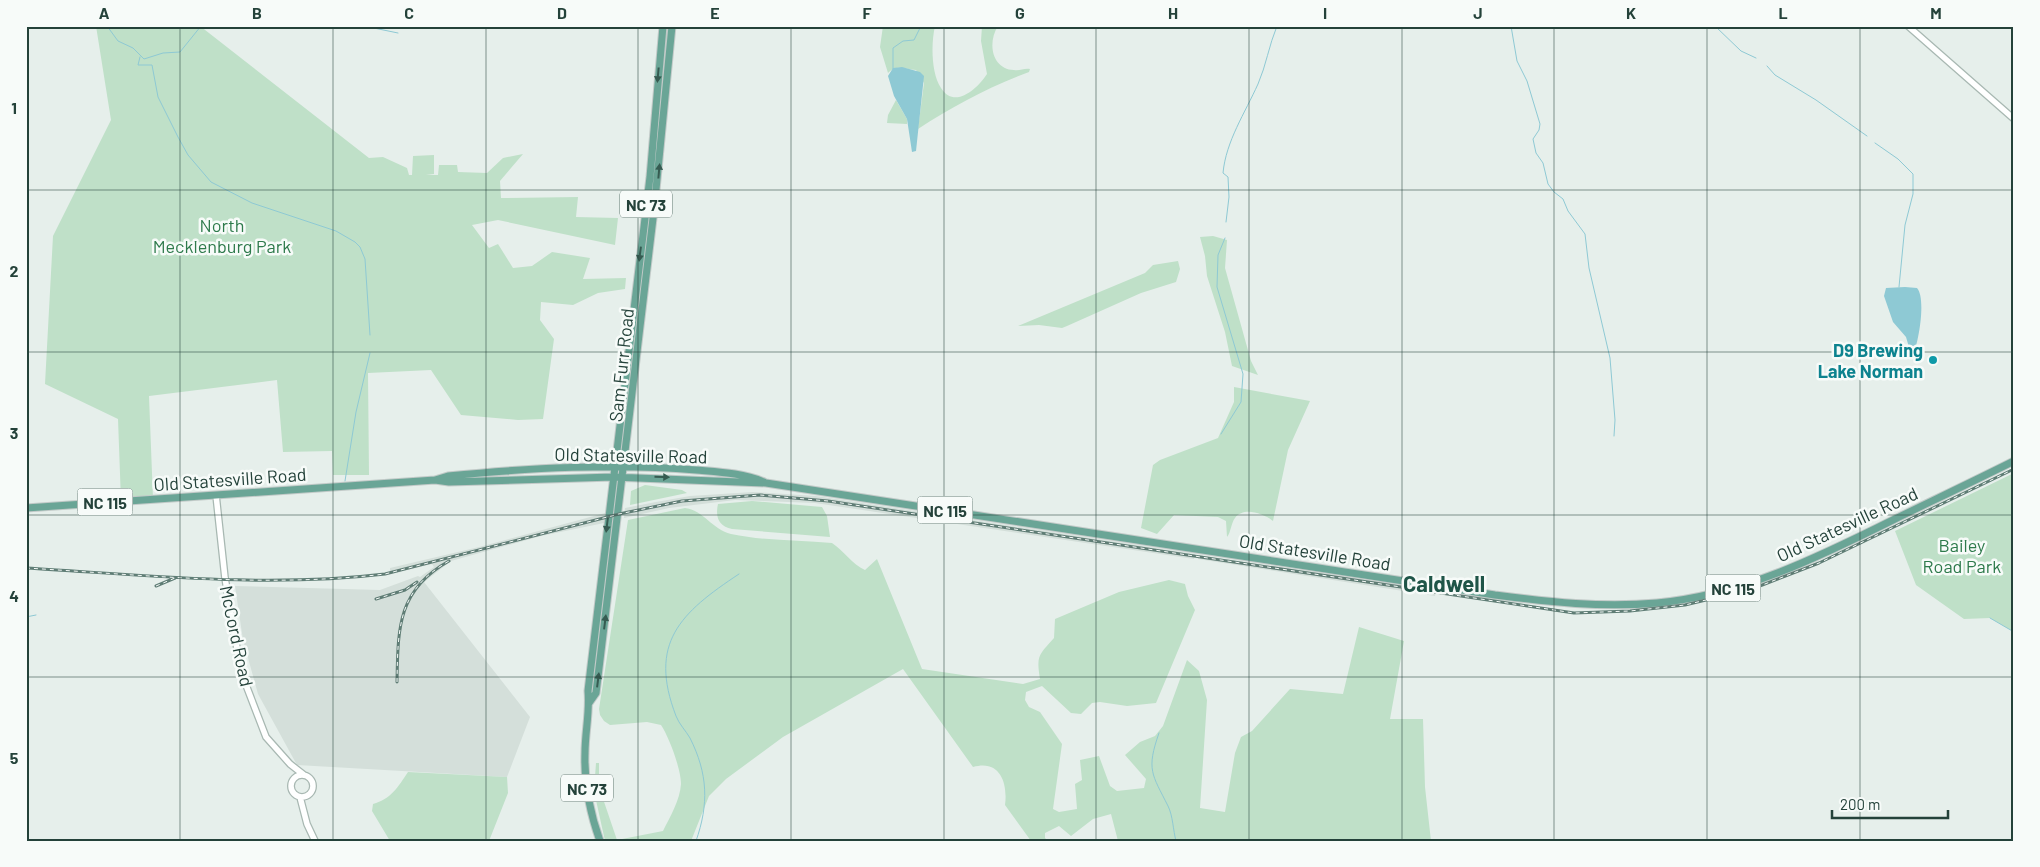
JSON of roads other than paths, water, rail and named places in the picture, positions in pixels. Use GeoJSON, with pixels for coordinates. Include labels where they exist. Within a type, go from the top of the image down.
{"type":"FeatureCollection","features":[{"type":"Feature","properties":{"kind":"main road","name":"Sam Furr Road"},"geometry":{"type":"LineString","coordinates":[[600,841],[590,807],[584,754],[589,704],[588,691],[650,177],[663,26]]}},
{"type":"Feature","properties":{"kind":"main road"},"geometry":{"type":"LineString","coordinates":[[666,77],[668,26]]}},
{"type":"Feature","properties":{"kind":"main road","name":"Sam Furr Road"},"geometry":{"type":"LineString","coordinates":[[589,704],[596,693],[624,477],[672,26]]}},
{"type":"Feature","properties":{"kind":"main road"},"geometry":{"type":"LineString","coordinates":[[650,177],[648,230],[651,237]]}},
{"type":"Feature","properties":{"kind":"main road","name":"Old Statesville Road"},"geometry":{"type":"LineString","coordinates":[[26,508],[435,480],[478,481],[624,477],[766,483],[1495,595],[1547,602],[1601,606],[1676,600],[1715,593],[1762,579],[1815,558],[2014,461]]}},
{"type":"Feature","properties":{"kind":"main road","name":"Old Statesville Road"},"geometry":{"type":"LineString","coordinates":[[435,480],[454,476],[544,468],[625,467],[712,471],[755,478],[766,483]]}},
{"type":"Feature","properties":{"kind":"main road"},"geometry":{"type":"LineString","coordinates":[[478,481],[485,476],[525,471]]}},
{"type":"Feature","properties":{"kind":"street"},"geometry":{"type":"LineString","coordinates":[[1908,26],[2014,119]]}},
{"type":"Feature","properties":{"kind":"street","name":"McCord Road"},"geometry":{"type":"LineString","coordinates":[[216,495],[226,588],[242,672],[266,736],[290,764],[304,775]]}},
{"type":"Feature","properties":{"kind":"street","name":"McCord Road"},"geometry":{"type":"LineString","coordinates":[[290,764],[294,778],[292,789],[300,796],[315,841]]}},
{"type":"Feature","properties":{"kind":"street"},"geometry":{"type":"LineString","coordinates":[[294,778],[304,775],[313,783],[312,791],[307,796],[304,811]]}},
{"type":"Feature","properties":{"kind":"street"},"geometry":{"type":"LineString","coordinates":[[300,796],[307,796]]}},
{"type":"Feature","properties":{"kind":"water"},"geometry":{"type":"Polygon","coordinates":[[[902,67],[920,72],[924,76],[916,151],[912,152],[907,119],[894,96],[888,76],[893,68],[902,67]]]}},
{"type":"Feature","properties":{"kind":"water"},"geometry":{"type":"Polygon","coordinates":[[[1886,288],[1917,288],[1921,301],[1918,338],[1914,352],[1911,354],[1906,337],[1893,322],[1884,296],[1886,288]]]}},
{"type":"Feature","properties":{"kind":"waterway"},"geometry":{"type":"LineString","coordinates":[[107,26],[118,41],[133,48],[144,59],[163,53],[180,52],[201,26]]}},
{"type":"Feature","properties":{"kind":"waterway"},"geometry":{"type":"LineString","coordinates":[[364,26],[398,33]]}},
{"type":"Feature","properties":{"kind":"waterway"},"geometry":{"type":"LineString","coordinates":[[893,69],[893,48],[903,41],[914,40],[921,26]]}},
{"type":"Feature","properties":{"kind":"waterway"},"geometry":{"type":"LineString","coordinates":[[1226,222],[1229,197],[1228,177],[1223,173],[1225,161],[1232,138],[1261,77],[1277,26]]}},
{"type":"Feature","properties":{"kind":"waterway"},"geometry":{"type":"LineString","coordinates":[[1511,26],[1517,61],[1527,81],[1540,124],[1539,130],[1533,139],[1536,153],[1543,163],[1548,184],[1563,199],[1568,211],[1585,234],[1589,268],[1610,358],[1615,420],[1614,436]]}},
{"type":"Feature","properties":{"kind":"waterway"},"geometry":{"type":"LineString","coordinates":[[1715,26],[1741,51],[1756,58]]}},
{"type":"Feature","properties":{"kind":"waterway"},"geometry":{"type":"LineString","coordinates":[[140,57],[138,65],[152,65],[158,97],[188,155],[211,182],[252,203],[336,231],[360,247],[365,259],[370,335]]}},
{"type":"Feature","properties":{"kind":"waterway"},"geometry":{"type":"LineString","coordinates":[[1767,66],[1775,75],[1816,100],[1867,136]]}},
{"type":"Feature","properties":{"kind":"waterway"},"geometry":{"type":"LineString","coordinates":[[1875,143],[1898,159],[1913,174],[1913,194],[1905,225],[1899,287]]}},
{"type":"Feature","properties":{"kind":"waterway"},"geometry":{"type":"LineString","coordinates":[[1221,434],[1241,402],[1243,374],[1217,287],[1218,255],[1225,238]]}},
{"type":"Feature","properties":{"kind":"waterway"},"geometry":{"type":"LineString","coordinates":[[345,481],[356,412],[370,353]]}},
{"type":"Feature","properties":{"kind":"waterway"},"geometry":{"type":"LineString","coordinates":[[696,841],[703,814],[705,789],[696,751],[677,719],[668,691],[666,668],[668,649],[675,632],[700,602],[739,574]]}},
{"type":"Feature","properties":{"kind":"waterway"},"geometry":{"type":"LineString","coordinates":[[26,617],[36,615]]}},
{"type":"Feature","properties":{"kind":"waterway"},"geometry":{"type":"LineString","coordinates":[[1990,618],[2014,632]]}},
{"type":"Feature","properties":{"kind":"waterway"},"geometry":{"type":"LineString","coordinates":[[1159,733],[1153,756],[1153,771],[1170,810],[1176,841]]}},
{"type":"Feature","properties":{"kind":"railway"},"geometry":{"type":"LineString","coordinates":[[26,568],[161,577],[251,580],[341,578],[385,574],[619,514],[682,501],[760,495],[828,501],[1574,613],[1630,611],[1685,605],[1752,589],[1819,563],[2014,469]]}},
{"type":"Feature","properties":{"kind":"railway"},"geometry":{"type":"LineString","coordinates":[[397,682],[400,628],[410,598],[419,585],[432,572],[449,561]]}},
{"type":"Feature","properties":{"kind":"railway"},"geometry":{"type":"LineString","coordinates":[[156,586],[175,578]]}},
{"type":"Feature","properties":{"kind":"railway"},"geometry":{"type":"LineString","coordinates":[[376,599],[405,590],[417,582]]}},
{"type":"Feature","properties":{"kind":"place","name":"D9 Brewing Lake Norman"},"geometry":{"type":"Point","coordinates":[1933,360]}},
{"type":"Feature","properties":{"kind":"district","name":"Caldwell"},"geometry":{"type":"Point","coordinates":[1444,583]}},
{"type":"Feature","properties":{"kind":"park label","name":"North Mecklenburg Park"},"geometry":{"type":"Point","coordinates":[222,235]}},
{"type":"Feature","properties":{"kind":"park label","name":"Bailey Road Park"},"geometry":{"type":"Point","coordinates":[1962,555]}}]}
